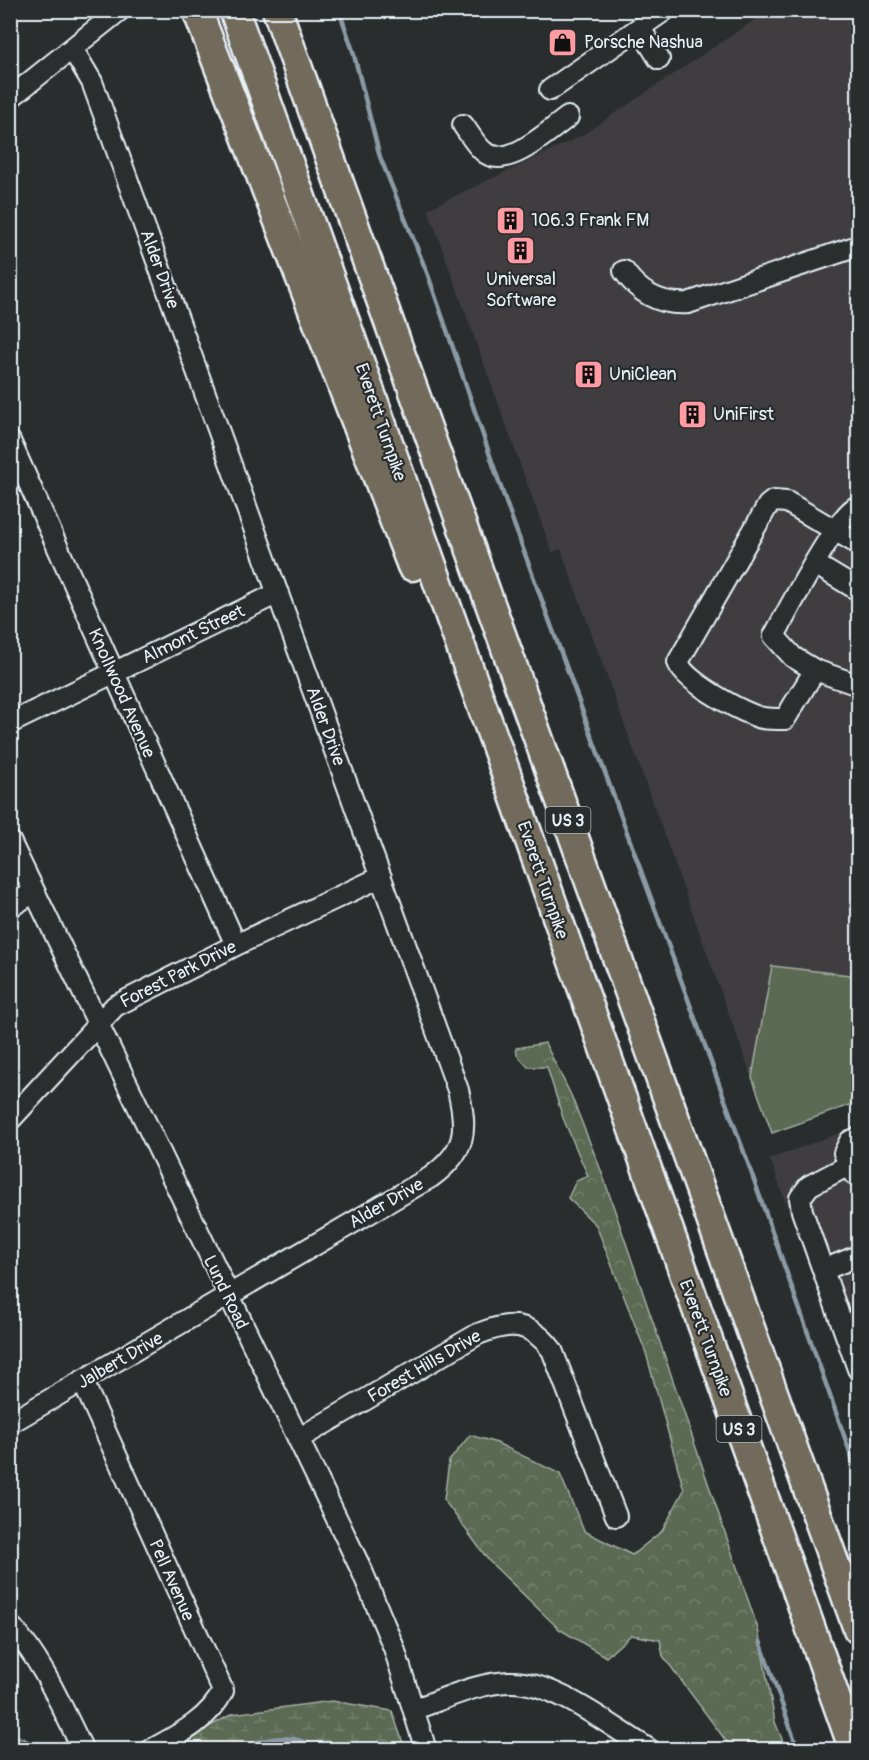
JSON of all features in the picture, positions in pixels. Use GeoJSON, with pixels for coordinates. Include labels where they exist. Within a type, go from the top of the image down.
{"type":"FeatureCollection","features":[{"type":"Feature","properties":{"kind":"highway"},"geometry":{"type":"LineString","coordinates":[[197,10],[624,1108]]}},
{"type":"Feature","properties":{"kind":"highway","name":"Everett Turnpike"},"geometry":{"type":"LineString","coordinates":[[234,10],[854,1749]]}},
{"type":"Feature","properties":{"kind":"highway","name":"US 3"},"geometry":{"type":"LineString","coordinates":[[278,10],[858,1629]]}},
{"type":"Feature","properties":{"kind":"highway"},"geometry":{"type":"LineString","coordinates":[[296,10],[351,213]]}},
{"type":"Feature","properties":{"kind":"street"},"geometry":{"type":"LineString","coordinates":[[10,98],[73,50],[120,10]]}},
{"type":"Feature","properties":{"kind":"street"},"geometry":{"type":"LineString","coordinates":[[550,90],[665,10]]}},
{"type":"Feature","properties":{"kind":"street"},"geometry":{"type":"LineString","coordinates":[[640,28],[659,58]]}},
{"type":"Feature","properties":{"kind":"street","name":"Alder Drive"},"geometry":{"type":"LineString","coordinates":[[73,50],[92,82],[458,1090],[465,1120],[462,1141],[455,1156],[431,1177],[228,1296]]}},
{"type":"Feature","properties":{"kind":"street"},"geometry":{"type":"LineString","coordinates":[[463,124],[483,152],[498,158],[514,155],[568,117]]}},
{"type":"Feature","properties":{"kind":"street"},"geometry":{"type":"LineString","coordinates":[[624,271],[636,286],[651,297],[666,302],[688,303],[858,246]]}},
{"type":"Feature","properties":{"kind":"street","name":"Knollwood Avenue"},"geometry":{"type":"LineString","coordinates":[[10,441],[236,945]]}},
{"type":"Feature","properties":{"kind":"street"},"geometry":{"type":"LineString","coordinates":[[815,670],[785,719],[765,719],[753,716],[685,675],[678,662],[768,505],[773,501],[787,502],[858,544]]}},
{"type":"Feature","properties":{"kind":"street"},"geometry":{"type":"LineString","coordinates":[[858,506],[848,512],[835,530],[774,636],[793,657],[815,670],[858,685]]}},
{"type":"Feature","properties":{"kind":"street"},"geometry":{"type":"LineString","coordinates":[[815,564],[858,590]]}},
{"type":"Feature","properties":{"kind":"street","name":"Almont Street"},"geometry":{"type":"LineString","coordinates":[[10,723],[278,593]]}},
{"type":"Feature","properties":{"kind":"street","name":"Lund Road"},"geometry":{"type":"LineString","coordinates":[[10,841],[362,1571],[394,1648],[426,1749]]}},
{"type":"Feature","properties":{"kind":"street","name":"Forest Park Drive"},"geometry":{"type":"LineString","coordinates":[[10,1120],[115,1006],[236,945],[381,878]]}},
{"type":"Feature","properties":{"kind":"street"},"geometry":{"type":"LineString","coordinates":[[10,907],[34,892]]}},
{"type":"Feature","properties":{"kind":"street"},"geometry":{"type":"LineString","coordinates":[[858,1138],[850,1141],[844,1153],[854,1170],[809,1186],[800,1198],[823,1269],[852,1330],[858,1369]]}},
{"type":"Feature","properties":{"kind":"street"},"geometry":{"type":"LineString","coordinates":[[823,1269],[858,1256]]}},
{"type":"Feature","properties":{"kind":"street","name":"Jalbert Drive"},"geometry":{"type":"LineString","coordinates":[[10,1423],[228,1296]]}},
{"type":"Feature","properties":{"kind":"street","name":"Forest Hills Drive"},"geometry":{"type":"LineString","coordinates":[[298,1439],[478,1334],[495,1327],[512,1325],[528,1328],[542,1337],[552,1350],[616,1516]]}},
{"type":"Feature","properties":{"kind":"street","name":"Pell Avenue"},"geometry":{"type":"LineString","coordinates":[[82,1382],[223,1691],[215,1707],[203,1717],[151,1749]]}},
{"type":"Feature","properties":{"kind":"street"},"geometry":{"type":"LineString","coordinates":[[10,1625],[27,1643],[45,1672],[82,1749]]}},
{"type":"Feature","properties":{"kind":"street"},"geometry":{"type":"LineString","coordinates":[[415,1709],[493,1684],[527,1683],[560,1695],[650,1749]]}},
{"type":"Feature","properties":{"kind":"shaded area"},"geometry":{"type":"Polygon","coordinates":[[[768,11],[848,11],[858,25],[858,1103],[772,1133],[561,549],[552,552],[428,209],[581,136],[768,11]]]}},
{"type":"Feature","properties":{"kind":"shaded area"},"geometry":{"type":"Polygon","coordinates":[[[858,1126],[858,1402],[770,1159],[858,1126]]]}},
{"type":"Feature","properties":{"kind":"green space"},"geometry":{"type":"Polygon","coordinates":[[[772,966],[858,976],[858,1102],[772,1133],[752,1077],[772,966]]]}},
{"type":"Feature","properties":{"kind":"green space"},"geometry":{"type":"Polygon","coordinates":[[[545,1043],[571,1095],[602,1173],[758,1629],[775,1722],[786,1749],[732,1749],[663,1656],[660,1640],[631,1635],[606,1657],[559,1629],[489,1561],[444,1500],[449,1461],[470,1435],[497,1443],[560,1474],[584,1531],[632,1555],[662,1531],[684,1490],[646,1353],[596,1225],[568,1198],[576,1181],[588,1176],[563,1118],[547,1067],[528,1067],[517,1055],[516,1048],[545,1043]]]}},
{"type":"Feature","properties":{"kind":"green space"},"geometry":{"type":"Polygon","coordinates":[[[332,1701],[392,1711],[405,1749],[167,1750],[232,1714],[332,1701]]]}},
{"type":"Feature","properties":{"kind":"green space"},"geometry":{"type":"Polygon","coordinates":[[[11,1733],[42,1747],[47,1749],[11,1749],[11,1733]]]}},
{"type":"Feature","properties":{"kind":"waterway"},"geometry":{"type":"LineString","coordinates":[[339,10],[353,51],[380,157],[428,275],[507,505],[748,1163],[858,1475]]}},
{"type":"Feature","properties":{"kind":"waterway"},"geometry":{"type":"LineString","coordinates":[[760,1641],[798,1750]]}},
{"type":"Feature","properties":{"kind":"waterway"},"geometry":{"type":"LineString","coordinates":[[237,1750],[257,1742],[278,1738],[299,1740],[318,1750]]}},
{"type":"Feature","properties":{"kind":"place","name":"Porsche Nashua"},"geometry":{"type":"Point","coordinates":[563,42]}},
{"type":"Feature","properties":{"kind":"place","name":"106.3 Frank FM"},"geometry":{"type":"Point","coordinates":[510,220]}},
{"type":"Feature","properties":{"kind":"place","name":"Universal Software"},"geometry":{"type":"Point","coordinates":[521,250]}},
{"type":"Feature","properties":{"kind":"place","name":"UniClean"},"geometry":{"type":"Point","coordinates":[588,374]}},
{"type":"Feature","properties":{"kind":"place","name":"UniFirst"},"geometry":{"type":"Point","coordinates":[692,414]}}]}
